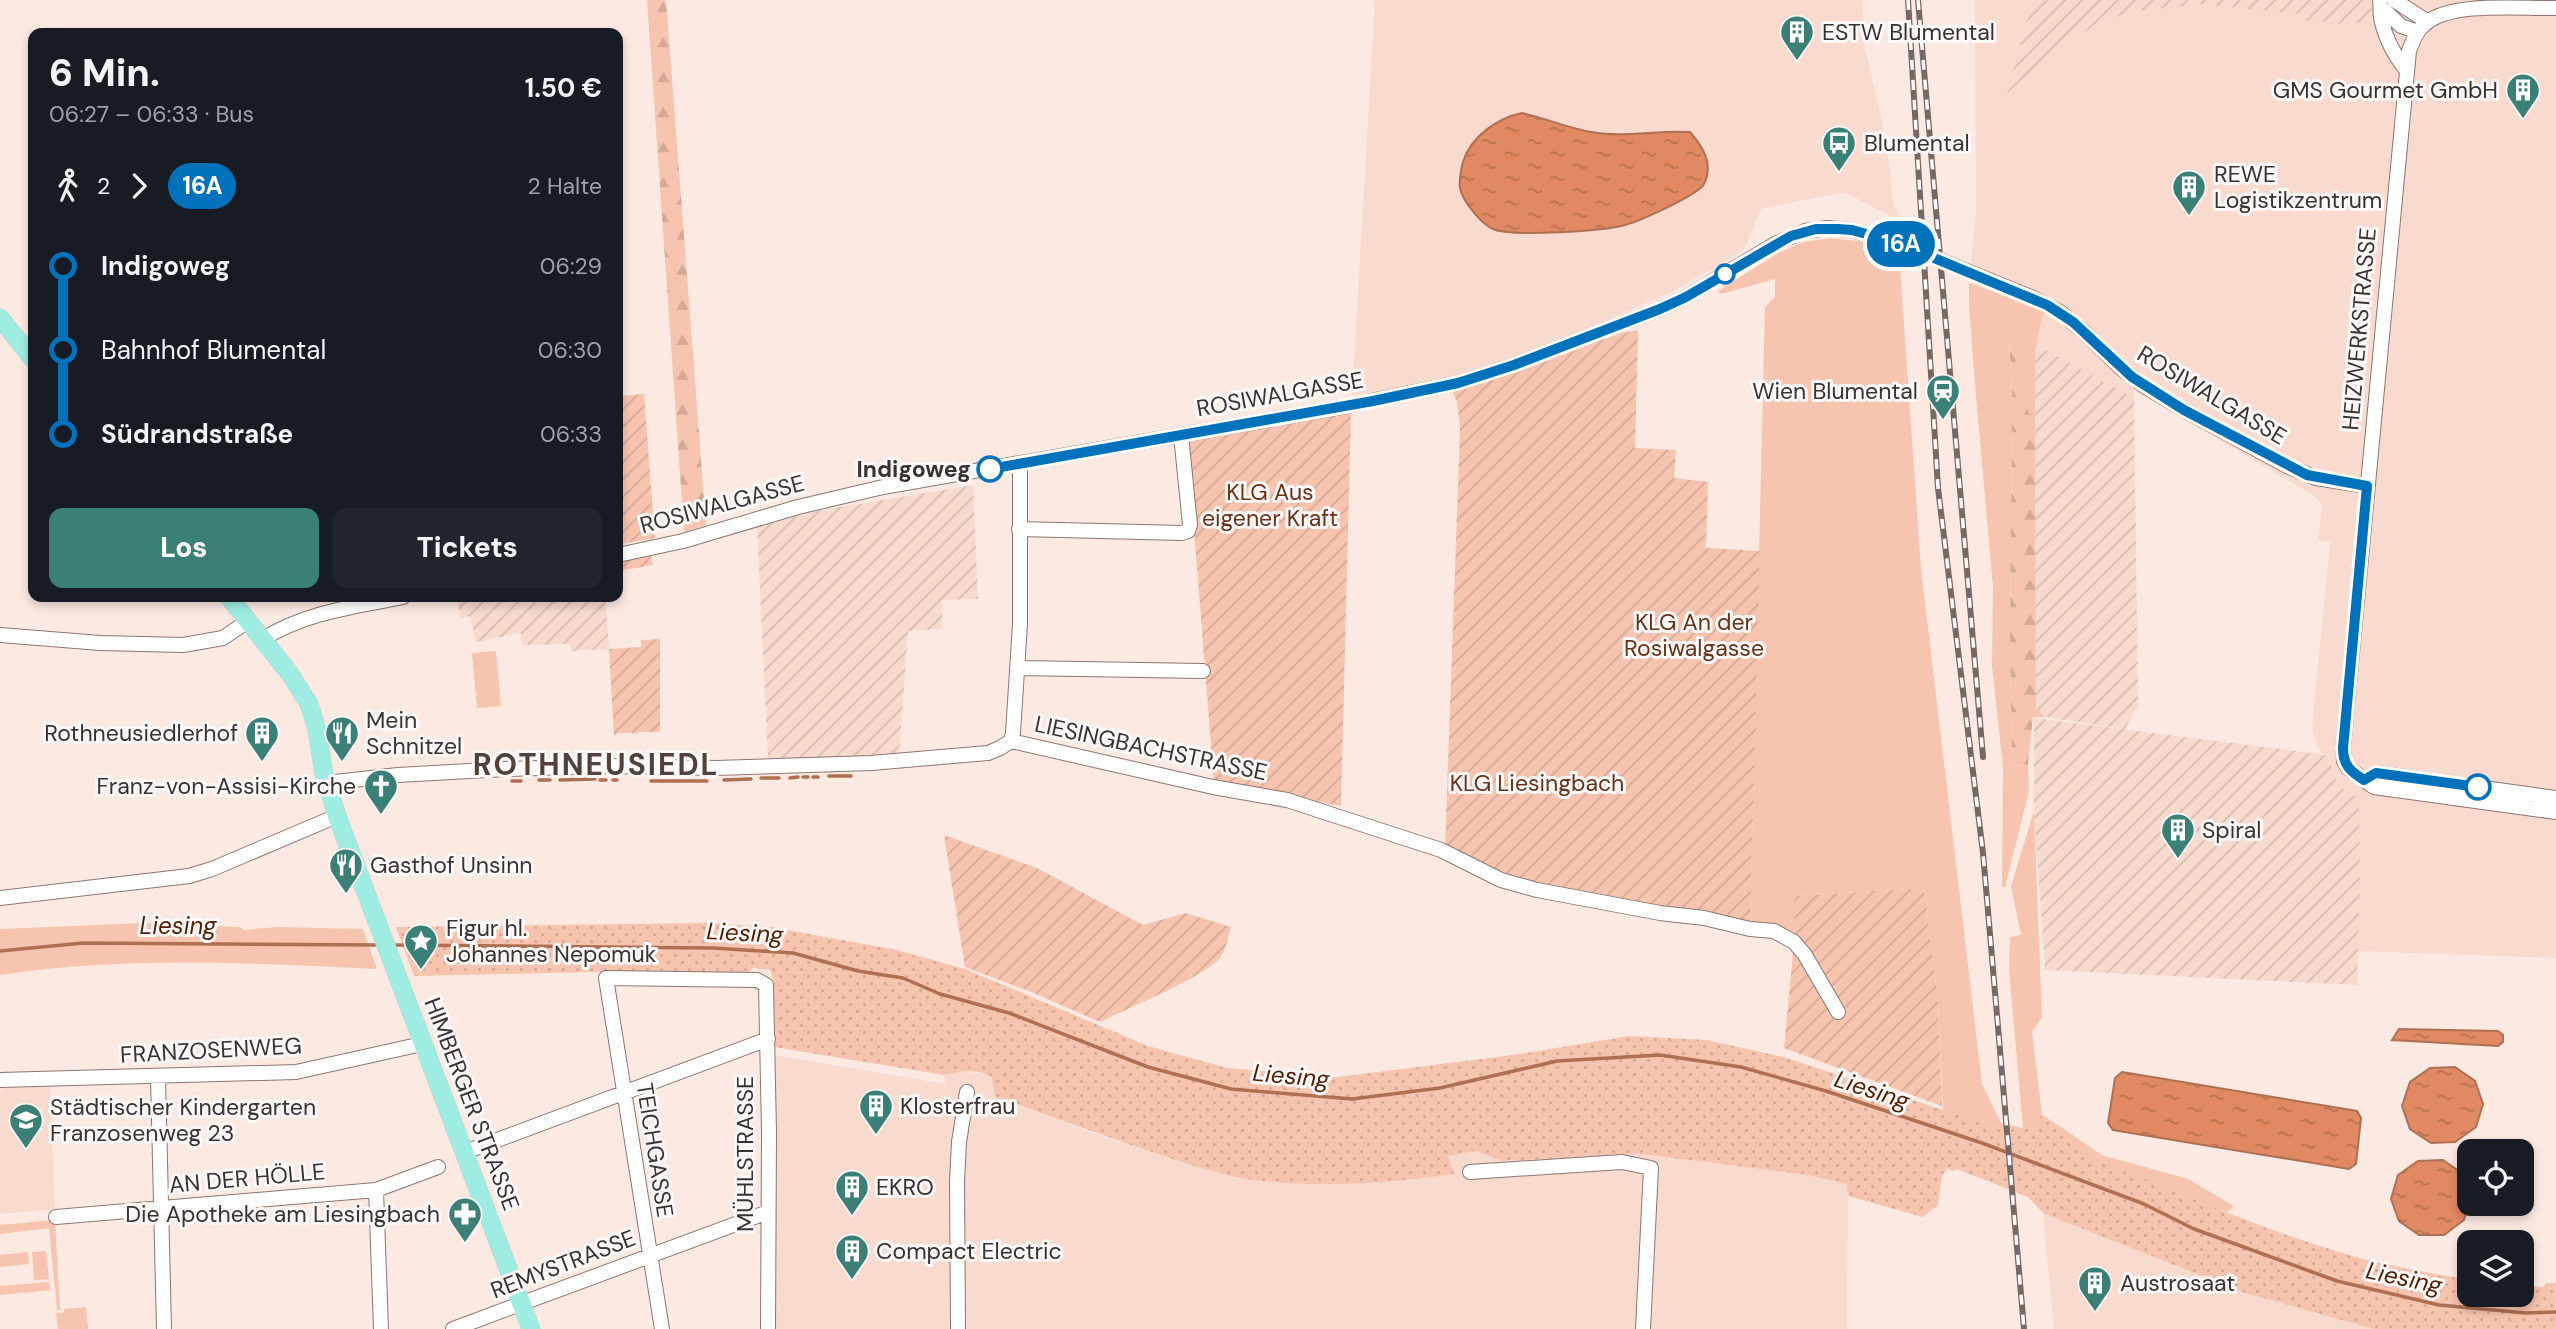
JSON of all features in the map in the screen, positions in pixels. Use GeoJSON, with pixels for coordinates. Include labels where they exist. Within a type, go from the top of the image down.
{"type":"FeatureCollection","features":[{"type":"Feature","properties":{"kind":"main road"},"geometry":{"type":"LineString","coordinates":[[0,318],[28,353]]}},
{"type":"Feature","properties":{"kind":"main road","name":"HIMBERGER STRASSE"},"geometry":{"type":"LineString","coordinates":[[233,602],[290,674],[309,704],[332,782],[337,816],[531,1329]]}},
{"type":"Feature","properties":{"kind":"street"},"geometry":{"type":"LineString","coordinates":[[2385,2],[2401,26],[2423,27],[2454,11],[2556,8]]}},
{"type":"Feature","properties":{"kind":"street"},"geometry":{"type":"LineString","coordinates":[[2385,2],[2380,13],[2388,42],[2395,57],[2407,71]]}},
{"type":"Feature","properties":{"kind":"street","name":"HEIZWERKSTRASSE"},"geometry":{"type":"LineString","coordinates":[[2359,777],[2344,761],[2343,748],[2409,51],[2423,27]]}},
{"type":"Feature","properties":{"kind":"street","name":"ROSIWALGASSE"},"geometry":{"type":"LineString","coordinates":[[623,554],[683,541],[831,498],[883,487],[1373,401],[1458,383],[1497,371],[1676,302],[1777,243],[1805,232],[1827,229],[1852,230],[1898,243],[2034,298],[2060,312],[2144,386],[2184,410],[2287,466],[2316,478],[2367,486]]}},
{"type":"Feature","properties":{"kind":"street"},"geometry":{"type":"LineString","coordinates":[[1019,529],[1188,531],[1190,525],[1181,435]]}},
{"type":"Feature","properties":{"kind":"street"},"geometry":{"type":"LineString","coordinates":[[1011,740],[1018,668],[1020,464]]}},
{"type":"Feature","properties":{"kind":"street"},"geometry":{"type":"LineString","coordinates":[[263,639],[317,614],[378,602]]}},
{"type":"Feature","properties":{"kind":"street"},"geometry":{"type":"LineString","coordinates":[[0,635],[100,643],[183,645],[223,638],[248,621]]}},
{"type":"Feature","properties":{"kind":"street"},"geometry":{"type":"LineString","coordinates":[[1018,668],[1203,671]]}},
{"type":"Feature","properties":{"kind":"street","name":"LIESINGBACHSTRASSE"},"geometry":{"type":"LineString","coordinates":[[332,782],[398,775],[566,766],[695,769],[872,763],[988,752],[1011,740],[1213,787],[1300,804],[1429,845],[1501,880],[1536,890],[1660,914],[1774,931],[1794,942],[1805,955],[1838,1012]]}},
{"type":"Feature","properties":{"kind":"street"},"geometry":{"type":"LineString","coordinates":[[2359,777],[2376,773],[2556,798]]}},
{"type":"Feature","properties":{"kind":"street"},"geometry":{"type":"LineString","coordinates":[[2359,777],[2374,787],[2556,812]]}},
{"type":"Feature","properties":{"kind":"street"},"geometry":{"type":"LineString","coordinates":[[0,898],[189,876],[212,869],[337,816]]}},
{"type":"Feature","properties":{"kind":"street","name":"TEICHGASSE"},"geometry":{"type":"LineString","coordinates":[[662,1329],[606,978],[762,982]]}},
{"type":"Feature","properties":{"kind":"street","name":"MÜHLSTRASSE"},"geometry":{"type":"LineString","coordinates":[[762,982],[768,989],[768,1329]]}},
{"type":"Feature","properties":{"kind":"street"},"geometry":{"type":"LineString","coordinates":[[465,1152],[768,1039]]}},
{"type":"Feature","properties":{"kind":"street","name":"FRANZOSENWEG"},"geometry":{"type":"LineString","coordinates":[[0,1080],[296,1072],[422,1044]]}},
{"type":"Feature","properties":{"kind":"street"},"geometry":{"type":"LineString","coordinates":[[158,1077],[164,1329]]}},
{"type":"Feature","properties":{"kind":"street"},"geometry":{"type":"LineString","coordinates":[[958,1329],[957,1181],[967,1092]]}},
{"type":"Feature","properties":{"kind":"street"},"geometry":{"type":"LineString","coordinates":[[1470,1172],[1622,1162],[1651,1168],[1643,1329]]}},
{"type":"Feature","properties":{"kind":"street","name":"AN DER HÖLLE"},"geometry":{"type":"LineString","coordinates":[[57,1217],[376,1190],[438,1167]]}},
{"type":"Feature","properties":{"kind":"street"},"geometry":{"type":"LineString","coordinates":[[376,1190],[381,1329]]}},
{"type":"Feature","properties":{"kind":"street","name":"REMYSTRASSE"},"geometry":{"type":"LineString","coordinates":[[453,1329],[768,1212]]}},
{"type":"Feature","properties":{"kind":"shaded area"},"geometry":{"type":"Polygon","coordinates":[[[1375,0],[1862,0],[1865,49],[1881,116],[1893,205],[1898,220],[1844,192],[1761,209],[1744,250],[1674,291],[1555,342],[1486,367],[1410,387],[1352,395],[1375,0]]]}},
{"type":"Feature","properties":{"kind":"shaded area"},"geometry":{"type":"Polygon","coordinates":[[[1975,0],[2556,0],[2556,958],[2358,951],[2359,798],[2338,786],[2327,755],[2319,751],[2312,728],[2330,542],[2318,541],[2322,504],[2313,495],[2134,390],[2134,398],[2043,349],[2035,350],[2044,310],[1969,283],[1976,209],[1975,0]]]}},
{"type":"Feature","properties":{"kind":"shaded area"},"geometry":{"type":"Polygon","coordinates":[[[2033,0],[2371,0],[2373,22],[2346,24],[2301,20],[2301,14],[2199,4],[2128,12],[2067,41],[2007,93],[2033,0]]]}},
{"type":"Feature","properties":{"kind":"shaded area"},"geometry":{"type":"Polygon","coordinates":[[[2043,349],[2134,398],[2138,705],[2125,729],[2045,717],[2036,707],[2035,350],[2043,349]]]}},
{"type":"Feature","properties":{"kind":"shaded area"},"geometry":{"type":"Polygon","coordinates":[[[973,485],[978,599],[942,600],[942,629],[908,631],[899,755],[768,759],[757,526],[817,511],[973,485]]]}},
{"type":"Feature","properties":{"kind":"shaded area"},"geometry":{"type":"Polygon","coordinates":[[[458,602],[605,602],[609,649],[571,651],[570,644],[522,645],[521,633],[476,642],[470,616],[460,618],[458,602]]]}},
{"type":"Feature","properties":{"kind":"shaded area"},"geometry":{"type":"Polygon","coordinates":[[[2034,718],[2327,755],[2338,786],[2359,798],[2357,985],[2045,970],[2034,811],[2034,718]]]}},
{"type":"Feature","properties":{"kind":"shaded area"},"geometry":{"type":"Polygon","coordinates":[[[773,1055],[945,1084],[944,1075],[956,1070],[988,1075],[992,1078],[995,1097],[1101,1136],[1212,1171],[1252,1179],[1455,1173],[1448,1156],[1476,1151],[1503,1161],[1643,1154],[1808,1175],[1848,1184],[1847,1329],[774,1329],[773,1055]]]}},
{"type":"Feature","properties":{"kind":"shaded area","name":"Städtischer Kindergarten Franzosenweg 23"},"geometry":{"type":"Polygon","coordinates":[[[50,1086],[55,1209],[0,1214],[0,1091],[3,1088],[50,1086]]]}},
{"type":"Feature","properties":{"kind":"shaded area"},"geometry":{"type":"Polygon","coordinates":[[[2043,1213],[2245,1293],[2374,1329],[2054,1329],[2043,1213]]]}},
{"type":"Feature","properties":{"kind":"green space"},"geometry":{"type":"Polygon","coordinates":[[[647,0],[666,0],[706,525],[684,532],[647,0]]]}},
{"type":"Feature","properties":{"kind":"green space"},"geometry":{"type":"Polygon","coordinates":[[[1831,238],[1872,243],[1899,253],[1921,569],[1982,1084],[2001,1123],[2001,1129],[1943,1111],[1938,1002],[1924,888],[1796,896],[1794,942],[1750,929],[1765,307],[1775,297],[1775,279],[1721,294],[1718,291],[1778,253],[1804,242],[1831,238]]]}},
{"type":"Feature","properties":{"kind":"green space"},"geometry":{"type":"Polygon","coordinates":[[[1969,283],[2044,310],[2035,350],[2035,415],[2029,415],[2009,339],[2012,395],[2012,766],[2028,765],[2029,791],[2005,887],[2002,887],[2003,767],[1992,666],[1993,587],[1969,283]]]}},
{"type":"Feature","properties":{"kind":"green space","name":"KLG Liesingbach"},"geometry":{"type":"Polygon","coordinates":[[[1638,330],[1635,448],[1676,450],[1674,478],[1708,482],[1706,548],[1760,551],[1750,923],[1665,912],[1512,878],[1445,848],[1460,429],[1457,402],[1451,388],[1497,376],[1622,333],[1638,330]]]}},
{"type":"Feature","properties":{"kind":"green space"},"geometry":{"type":"Polygon","coordinates":[[[2009,334],[2029,414],[2035,415],[2036,707],[2045,717],[2033,717],[2028,765],[2012,766],[2012,395],[2009,334]]]}},
{"type":"Feature","properties":{"kind":"green space"},"geometry":{"type":"Polygon","coordinates":[[[644,394],[655,538],[623,544],[623,396],[644,394]]]}},
{"type":"Feature","properties":{"kind":"green space","name":"KLG Aus eigener Kraft"},"geometry":{"type":"Polygon","coordinates":[[[1351,411],[1341,806],[1214,783],[1187,441],[1351,411]]]}},
{"type":"Feature","properties":{"kind":"green space"},"geometry":{"type":"Polygon","coordinates":[[[651,555],[653,565],[623,570],[623,560],[651,555]]]}},
{"type":"Feature","properties":{"kind":"green space"},"geometry":{"type":"Polygon","coordinates":[[[660,639],[660,732],[638,732],[636,736],[636,733],[617,733],[614,736],[609,649],[641,647],[641,640],[660,639]]]}},
{"type":"Feature","properties":{"kind":"green space"},"geometry":{"type":"Polygon","coordinates":[[[496,651],[501,706],[477,708],[472,653],[496,651]]]}},
{"type":"Feature","properties":{"kind":"green space"},"geometry":{"type":"Polygon","coordinates":[[[2034,811],[2042,1017],[2032,1032],[2042,1115],[2031,1131],[2023,1129],[2009,968],[2010,937],[2021,935],[2011,886],[2034,811]]]}},
{"type":"Feature","properties":{"kind":"green space"},"geometry":{"type":"Polygon","coordinates":[[[944,835],[1037,868],[1143,925],[1186,913],[1231,927],[1224,951],[1211,966],[1198,974],[1100,1022],[965,967],[944,835]]]}},
{"type":"Feature","properties":{"kind":"green space"},"geometry":{"type":"Polygon","coordinates":[[[1924,888],[1938,1002],[1942,1106],[1784,1048],[1794,942],[1795,896],[1924,888]]]}},
{"type":"Feature","properties":{"kind":"green space"},"geometry":{"type":"Polygon","coordinates":[[[171,922],[183,927],[211,924],[240,927],[244,930],[278,927],[363,929],[377,969],[236,963],[141,963],[0,975],[0,929],[171,922]]]}},
{"type":"Feature","properties":{"kind":"green space"},"geometry":{"type":"Polygon","coordinates":[[[708,923],[771,927],[897,950],[965,969],[1148,1046],[1227,1068],[1338,1077],[1513,1055],[1629,1036],[1706,1040],[1784,1057],[2000,1129],[2001,1123],[2031,1130],[2042,1115],[2058,1125],[2079,1153],[2240,1218],[2371,1261],[2457,1278],[2457,1307],[2534,1307],[2534,1287],[2556,1283],[2556,1329],[2374,1329],[2245,1293],[2043,1213],[2028,1197],[1957,1169],[1947,1169],[1942,1175],[1938,1205],[1923,1217],[1848,1196],[1847,1184],[1808,1175],[1643,1154],[1503,1161],[1476,1151],[1448,1156],[1455,1174],[1430,1177],[1329,1184],[1241,1178],[1172,1159],[995,1097],[992,1078],[981,1073],[944,1075],[774,1047],[774,982],[770,970],[753,968],[746,975],[637,971],[414,976],[396,927],[708,923]]]}},
{"type":"Feature","properties":{"kind":"green space"},"geometry":{"type":"Polygon","coordinates":[[[2058,1125],[2102,1155],[2188,1179],[2234,1206],[2227,1212],[2071,1155],[2058,1125]]]}},
{"type":"Feature","properties":{"kind":"green space"},"geometry":{"type":"Polygon","coordinates":[[[55,1220],[60,1310],[57,1310],[49,1228],[0,1234],[0,1225],[55,1220]]]}},
{"type":"Feature","properties":{"kind":"green space"},"geometry":{"type":"Polygon","coordinates":[[[46,1251],[49,1279],[34,1280],[32,1252],[46,1251]]]}},
{"type":"Feature","properties":{"kind":"green space"},"geometry":{"type":"Polygon","coordinates":[[[28,1252],[29,1264],[0,1267],[0,1255],[28,1252]]]}},
{"type":"Feature","properties":{"kind":"green space"},"geometry":{"type":"Polygon","coordinates":[[[49,1282],[51,1290],[0,1295],[0,1286],[49,1282]]]}},
{"type":"Feature","properties":{"kind":"green space"},"geometry":{"type":"Polygon","coordinates":[[[86,1307],[88,1329],[58,1329],[56,1313],[64,1313],[64,1309],[86,1307]]]}},
{"type":"Feature","properties":{"kind":"water"},"geometry":{"type":"Polygon","coordinates":[[[1522,113],[1603,134],[1690,132],[1706,156],[1707,177],[1699,189],[1680,201],[1625,225],[1558,232],[1518,233],[1493,229],[1478,217],[1462,193],[1462,165],[1479,136],[1504,119],[1522,113]]]}},
{"type":"Feature","properties":{"kind":"water"},"geometry":{"type":"Polygon","coordinates":[[[2399,1029],[2498,1031],[2503,1035],[2503,1042],[2498,1046],[2392,1040],[2399,1029]]]}},
{"type":"Feature","properties":{"kind":"water"},"geometry":{"type":"Polygon","coordinates":[[[2455,1067],[2475,1081],[2483,1104],[2476,1127],[2455,1142],[2431,1143],[2410,1129],[2402,1106],[2410,1082],[2430,1068],[2455,1067]]]}},
{"type":"Feature","properties":{"kind":"water"},"geometry":{"type":"Polygon","coordinates":[[[2122,1072],[2357,1111],[2361,1118],[2356,1164],[2349,1169],[2113,1130],[2108,1123],[2115,1078],[2122,1072]]]}},
{"type":"Feature","properties":{"kind":"water"},"geometry":{"type":"Polygon","coordinates":[[[2443,1160],[2457,1170],[2457,1216],[2465,1216],[2464,1220],[2444,1235],[2419,1235],[2399,1221],[2391,1199],[2398,1175],[2418,1161],[2443,1160]]]}},
{"type":"Feature","properties":{"kind":"waterway"},"geometry":{"type":"LineString","coordinates":[[829,776],[851,776]]}},
{"type":"Feature","properties":{"kind":"waterway"},"geometry":{"type":"LineString","coordinates":[[790,778],[798,777]]}},
{"type":"Feature","properties":{"kind":"waterway"},"geometry":{"type":"LineString","coordinates":[[803,777],[808,777]]}},
{"type":"Feature","properties":{"kind":"waterway"},"geometry":{"type":"LineString","coordinates":[[813,777],[818,777]]}},
{"type":"Feature","properties":{"kind":"waterway"},"geometry":{"type":"LineString","coordinates":[[761,778],[779,778]]}},
{"type":"Feature","properties":{"kind":"waterway"},"geometry":{"type":"LineString","coordinates":[[560,780],[595,779]]}},
{"type":"Feature","properties":{"kind":"waterway"},"geometry":{"type":"LineString","coordinates":[[724,780],[751,779]]}},
{"type":"Feature","properties":{"kind":"waterway"},"geometry":{"type":"LineString","coordinates":[[539,780],[550,780]]}},
{"type":"Feature","properties":{"kind":"waterway"},"geometry":{"type":"LineString","coordinates":[[600,780],[606,780]]}},
{"type":"Feature","properties":{"kind":"waterway"},"geometry":{"type":"LineString","coordinates":[[512,781],[521,781]]}},
{"type":"Feature","properties":{"kind":"waterway"},"geometry":{"type":"LineString","coordinates":[[651,781],[707,781]]}},
{"type":"Feature","properties":{"kind":"waterway","name":"Liesing"},"geometry":{"type":"LineString","coordinates":[[0,951],[83,943],[379,945]]}},
{"type":"Feature","properties":{"kind":"waterway","name":"Liesing"},"geometry":{"type":"LineString","coordinates":[[394,945],[713,948],[793,953],[858,971],[903,978],[940,994],[1009,1013],[1148,1067],[1231,1089],[1352,1099],[1440,1088],[1557,1061],[1660,1055],[1741,1067],[1826,1091],[1982,1143],[2144,1204],[2194,1229],[2337,1281],[2439,1305],[2526,1313],[2556,1312]]}},
{"type":"Feature","properties":{"kind":"railway"},"geometry":{"type":"LineString","coordinates":[[1908,0],[1938,488],[1983,853],[2024,1329]]}},
{"type":"Feature","properties":{"kind":"railway"},"geometry":{"type":"LineString","coordinates":[[1918,0],[1983,757]]}},
{"type":"Feature","properties":{"kind":"bus line","name":"16A"},"geometry":{"type":"LineString","coordinates":[[990,469],[1373,401],[1458,383],[1514,365],[1660,309],[1686,297],[1791,236],[1816,229],[1852,230],[1898,243],[2034,298],[2073,322],[2144,386],[2184,410],[2307,475],[2328,481],[2367,486],[2344,761],[2353,773],[2364,780],[2376,773],[2478,787]]}},
{"type":"Feature","properties":{"kind":"place","name":"ESTW Blumental"},"geometry":{"type":"Point","coordinates":[1797,62]}},
{"type":"Feature","properties":{"kind":"place","name":"GMS Gourmet GmbH"},"geometry":{"type":"Point","coordinates":[2523,120]}},
{"type":"Feature","properties":{"kind":"place","name":"Blumental"},"geometry":{"type":"Point","coordinates":[1839,173]}},
{"type":"Feature","properties":{"kind":"place","name":"REWE Logistikzentrum"},"geometry":{"type":"Point","coordinates":[2189,217]}},
{"type":"Feature","properties":{"kind":"place","name":"Wien Blumental"},"geometry":{"type":"Point","coordinates":[1943,421]}},
{"type":"Feature","properties":{"kind":"place","name":"Indigoweg"},"geometry":{"type":"Point","coordinates":[990,469]}},
{"type":"Feature","properties":{"kind":"place","name":"Rothneusiedlerhof"},"geometry":{"type":"Point","coordinates":[262,763]}},
{"type":"Feature","properties":{"kind":"place","name":"Mein Schnitzel"},"geometry":{"type":"Point","coordinates":[342,763]}},
{"type":"Feature","properties":{"kind":"place","name":"Franz-von-Assisi-Kirche"},"geometry":{"type":"Point","coordinates":[381,816]}},
{"type":"Feature","properties":{"kind":"place","name":"Spiral"},"geometry":{"type":"Point","coordinates":[2178,860]}},
{"type":"Feature","properties":{"kind":"place","name":"Gasthof Unsinn"},"geometry":{"type":"Point","coordinates":[346,895]}},
{"type":"Feature","properties":{"kind":"place","name":"Figur hl. Johannes Nepomuk"},"geometry":{"type":"Point","coordinates":[421,971]}},
{"type":"Feature","properties":{"kind":"place","name":"Klosterfrau"},"geometry":{"type":"Point","coordinates":[876,1136]}},
{"type":"Feature","properties":{"kind":"place","name":"Städtischer Kindergarten Franzosenweg 23"},"geometry":{"type":"Point","coordinates":[26,1150]}},
{"type":"Feature","properties":{"kind":"place","name":"EKRO"},"geometry":{"type":"Point","coordinates":[852,1217]}},
{"type":"Feature","properties":{"kind":"place","name":"Die Apotheke am Liesingbach"},"geometry":{"type":"Point","coordinates":[465,1244]}},
{"type":"Feature","properties":{"kind":"place","name":"Compact Electric"},"geometry":{"type":"Point","coordinates":[852,1281]}},
{"type":"Feature","properties":{"kind":"place","name":"Austrosaat"},"geometry":{"type":"Point","coordinates":[2095,1313]}},
{"type":"Feature","properties":{"kind":"district","name":"ROTHNEUSIEDL"},"geometry":{"type":"Point","coordinates":[596,765]}},
{"type":"Feature","properties":{"kind":"park label","name":"KLG An der Rosiwalgasse"},"geometry":{"type":"Point","coordinates":[1694,635]}}]}
